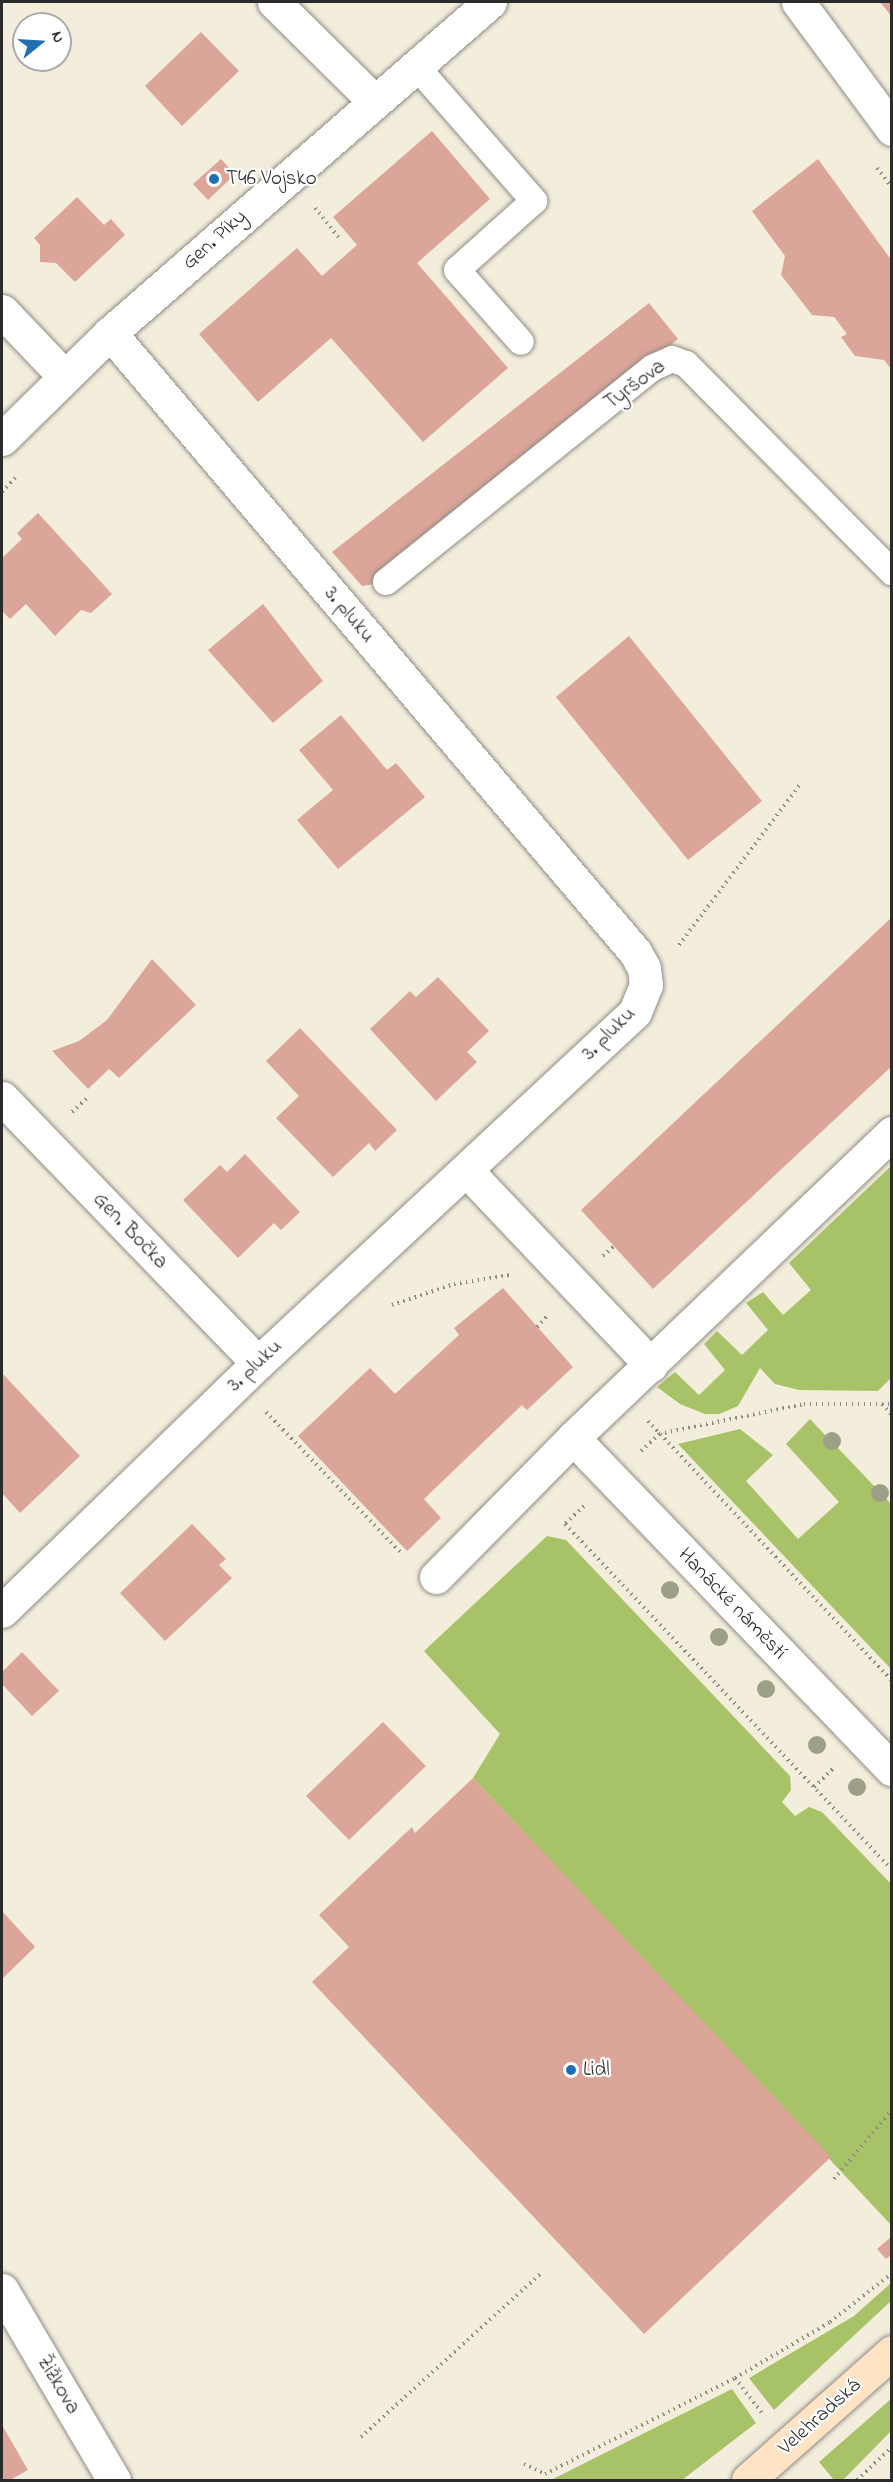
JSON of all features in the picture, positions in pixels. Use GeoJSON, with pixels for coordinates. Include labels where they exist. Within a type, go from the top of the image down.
{"type":"FeatureCollection","features":[{"type":"Feature","properties":{"kind":"main road","name":"Velehradská"},"geometry":{"type":"LineString","coordinates":[[748,2481],[891,2352]]}},
{"type":"Feature","properties":{"kind":"street"},"geometry":{"type":"LineString","coordinates":[[274,2],[372,100]]}},
{"type":"Feature","properties":{"kind":"street","name":"Gen. Píky"},"geometry":{"type":"LineString","coordinates":[[2,439],[110,333],[372,100],[490,2]]}},
{"type":"Feature","properties":{"kind":"street"},"geometry":{"type":"LineString","coordinates":[[798,2],[891,129]]}},
{"type":"Feature","properties":{"kind":"street"},"geometry":{"type":"LineString","coordinates":[[2,311],[65,377]]}},
{"type":"Feature","properties":{"kind":"street","name":"3. pluku"},"geometry":{"type":"LineString","coordinates":[[2,1611],[258,1363],[635,1012],[643,999],[645,976],[635,952],[110,333]]}},
{"type":"Feature","properties":{"kind":"street","name":"Gen. Bočka"},"geometry":{"type":"LineString","coordinates":[[2,1098],[258,1363]]}},
{"type":"Feature","properties":{"kind":"street"},"geometry":{"type":"LineString","coordinates":[[439,1574],[573,1438],[891,1133]]}},
{"type":"Feature","properties":{"kind":"street"},"geometry":{"type":"LineString","coordinates":[[466,1170],[651,1365]]}},
{"type":"Feature","properties":{"kind":"street","name":"Hanácké náměstí"},"geometry":{"type":"LineString","coordinates":[[573,1438],[891,1770]]}},
{"type":"Feature","properties":{"kind":"street","name":"Žižkova"},"geometry":{"type":"LineString","coordinates":[[2,2290],[114,2481]]}},
{"type":"Feature","properties":{"kind":"lane"},"geometry":{"type":"LineString","coordinates":[[415,65],[534,201],[457,270],[521,342]]}},
{"type":"Feature","properties":{"kind":"lane","name":"Tyršova"},"geometry":{"type":"LineString","coordinates":[[387,582],[652,368],[672,359],[686,364],[891,572]]}},
{"type":"Feature","properties":{"kind":"path"},"geometry":{"type":"LineString","coordinates":[[645,976],[665,963],[706,913],[801,783]]}},
{"type":"Feature","properties":{"kind":"path"},"geometry":{"type":"LineString","coordinates":[[392,1305],[454,1284],[557,1265]]}},
{"type":"Feature","properties":{"kind":"path"},"geometry":{"type":"LineString","coordinates":[[891,1404],[804,1404],[659,1434],[565,1524],[891,1870]]}},
{"type":"Feature","properties":{"kind":"path"},"geometry":{"type":"LineString","coordinates":[[882,1404],[891,1414]]}},
{"type":"Feature","properties":{"kind":"path"},"geometry":{"type":"LineString","coordinates":[[263,1410],[411,1563],[439,1574]]}},
{"type":"Feature","properties":{"kind":"path"},"geometry":{"type":"LineString","coordinates":[[659,1434],[891,1681]]}},
{"type":"Feature","properties":{"kind":"path"},"geometry":{"type":"LineString","coordinates":[[834,2179],[891,2110]]}},
{"type":"Feature","properties":{"kind":"path"},"geometry":{"type":"LineString","coordinates":[[361,2437],[541,2273]]}},
{"type":"Feature","properties":{"kind":"path"},"geometry":{"type":"LineString","coordinates":[[524,2464],[544,2474],[735,2378],[830,2322],[891,2273]]}},
{"type":"Feature","properties":{"kind":"path"},"geometry":{"type":"LineString","coordinates":[[735,2378],[762,2414]]}},
{"type":"Feature","properties":{"kind":"path"},"geometry":{"type":"LineString","coordinates":[[857,2481],[891,2447]]}},
{"type":"Feature","properties":{"kind":"green space"},"geometry":{"type":"Polygon","coordinates":[[[891,1166],[891,1378],[878,1391],[799,1390],[775,1384],[760,1368],[738,1406],[719,1414],[705,1414],[680,1404],[657,1387],[675,1372],[699,1395],[725,1370],[704,1344],[717,1331],[742,1355],[768,1330],[746,1303],[763,1292],[783,1315],[811,1290],[789,1263],[891,1166]]]}},
{"type":"Feature","properties":{"kind":"green space"},"geometry":{"type":"Polygon","coordinates":[[[810,1419],[827,1437],[837,1438],[837,1447],[875,1487],[884,1487],[884,1496],[891,1504],[891,1669],[678,1444],[740,1429],[773,1455],[746,1481],[798,1539],[839,1502],[786,1444],[810,1419]]]}},
{"type":"Feature","properties":{"kind":"green space"},"geometry":{"type":"Polygon","coordinates":[[[547,1536],[566,1540],[790,1776],[791,1790],[782,1802],[795,1816],[809,1807],[822,1812],[891,1884],[891,2225],[473,1778],[500,1734],[424,1651],[547,1536]]]}},
{"type":"Feature","properties":{"kind":"green space"},"geometry":{"type":"Polygon","coordinates":[[[891,2283],[891,2301],[774,2410],[749,2378],[854,2316],[891,2283]]]}},
{"type":"Feature","properties":{"kind":"green space"},"geometry":{"type":"Polygon","coordinates":[[[732,2389],[756,2423],[682,2480],[551,2480],[732,2389]]]}},
{"type":"Feature","properties":{"kind":"green space"},"geometry":{"type":"Polygon","coordinates":[[[891,2399],[891,2431],[844,2479],[834,2480],[819,2462],[891,2399]]]}},
{"type":"Feature","properties":{"kind":"building"},"geometry":{"type":"Polygon","coordinates":[[[880,2],[892,2],[892,17],[880,2]]]}},
{"type":"Feature","properties":{"kind":"building"},"geometry":{"type":"Polygon","coordinates":[[[201,32],[239,71],[182,126],[145,86],[201,32]]]}},
{"type":"Feature","properties":{"kind":"building"},"geometry":{"type":"Polygon","coordinates":[[[432,131],[490,199],[417,263],[508,368],[423,442],[331,338],[258,402],[199,334],[297,248],[322,276],[357,245],[333,217],[432,131]]]}},
{"type":"Feature","properties":{"kind":"building","name":"T46 Vojsko"},"geometry":{"type":"Polygon","coordinates":[[[221,159],[235,174],[208,200],[193,184],[221,159]]]}},
{"type":"Feature","properties":{"kind":"building"},"geometry":{"type":"Polygon","coordinates":[[[818,159],[892,261],[892,370],[884,360],[855,356],[841,337],[847,334],[834,317],[812,315],[781,275],[785,256],[752,211],[818,159]]]}},
{"type":"Feature","properties":{"kind":"building"},"geometry":{"type":"Polygon","coordinates":[[[77,197],[104,225],[111,219],[125,235],[75,282],[56,263],[40,262],[40,245],[34,238],[77,197]]]}},
{"type":"Feature","properties":{"kind":"building"},"geometry":{"type":"Polygon","coordinates":[[[649,303],[678,339],[386,582],[362,586],[332,552],[649,303]]]}},
{"type":"Feature","properties":{"kind":"building"},"geometry":{"type":"Polygon","coordinates":[[[38,513],[112,594],[91,613],[81,610],[55,636],[26,604],[10,619],[2,611],[2,558],[22,539],[17,533],[38,513]]]}},
{"type":"Feature","properties":{"kind":"building"},"geometry":{"type":"Polygon","coordinates":[[[263,604],[323,681],[273,723],[208,650],[263,604]]]}},
{"type":"Feature","properties":{"kind":"building"},"geometry":{"type":"Polygon","coordinates":[[[629,636],[762,801],[688,860],[556,697],[629,636]]]}},
{"type":"Feature","properties":{"kind":"building"},"geometry":{"type":"Polygon","coordinates":[[[341,715],[387,770],[396,763],[425,797],[338,869],[297,820],[333,790],[299,750],[341,715]]]}},
{"type":"Feature","properties":{"kind":"building"},"geometry":{"type":"Polygon","coordinates":[[[892,917],[892,1066],[653,1289],[581,1210],[892,917]]]}},
{"type":"Feature","properties":{"kind":"building"},"geometry":{"type":"Polygon","coordinates":[[[152,959],[196,1005],[119,1078],[109,1069],[88,1089],[52,1051],[79,1041],[107,1020],[152,959]]]}},
{"type":"Feature","properties":{"kind":"building"},"geometry":{"type":"Polygon","coordinates":[[[438,977],[489,1031],[467,1052],[477,1062],[436,1101],[370,1029],[410,991],[416,997],[438,977]]]}},
{"type":"Feature","properties":{"kind":"building"},"geometry":{"type":"Polygon","coordinates":[[[300,1028],[397,1130],[375,1151],[369,1143],[333,1177],[276,1118],[299,1096],[266,1061],[300,1028]]]}},
{"type":"Feature","properties":{"kind":"building"},"geometry":{"type":"Polygon","coordinates":[[[245,1154],[300,1212],[281,1230],[274,1223],[238,1258],[183,1200],[220,1165],[227,1172],[245,1154]]]}},
{"type":"Feature","properties":{"kind":"building"},"geometry":{"type":"Polygon","coordinates":[[[503,1288],[573,1367],[527,1410],[522,1405],[424,1499],[441,1518],[407,1551],[298,1436],[370,1368],[395,1394],[459,1335],[454,1328],[503,1288]]]}},
{"type":"Feature","properties":{"kind":"building"},"geometry":{"type":"Polygon","coordinates":[[[2,1373],[80,1456],[20,1513],[2,1493],[2,1373]]]}},
{"type":"Feature","properties":{"kind":"building"},"geometry":{"type":"Polygon","coordinates":[[[192,1524],[226,1559],[219,1565],[232,1578],[165,1641],[120,1593],[192,1524]]]}},
{"type":"Feature","properties":{"kind":"building"},"geometry":{"type":"Polygon","coordinates":[[[22,1652],[59,1691],[32,1716],[2,1684],[2,1672],[22,1652]]]}},
{"type":"Feature","properties":{"kind":"building"},"geometry":{"type":"Polygon","coordinates":[[[383,1722],[426,1766],[349,1840],[306,1796],[383,1722]]]}},
{"type":"Feature","properties":{"kind":"building","name":"Lidl"},"geometry":{"type":"Polygon","coordinates":[[[473,1778],[831,2157],[644,2334],[312,1982],[349,1947],[319,1915],[412,1827],[415,1833],[473,1778]]]}},
{"type":"Feature","properties":{"kind":"building"},"geometry":{"type":"Polygon","coordinates":[[[2,1911],[35,1947],[2,1979],[2,1911]]]}},
{"type":"Feature","properties":{"kind":"building"},"geometry":{"type":"Polygon","coordinates":[[[892,2236],[892,2254],[886,2259],[877,2249],[892,2236]]]}},
{"type":"Feature","properties":{"kind":"building"},"geometry":{"type":"Polygon","coordinates":[[[2,2425],[28,2470],[10,2480],[2,2480],[2,2425]]]}},
{"type":"Feature","properties":{"kind":"place","name":"T46 Vojsko"},"geometry":{"type":"Point","coordinates":[214,179]}},
{"type":"Feature","properties":{"kind":"place","name":"Lidl"},"geometry":{"type":"Point","coordinates":[571,2070]}}]}
